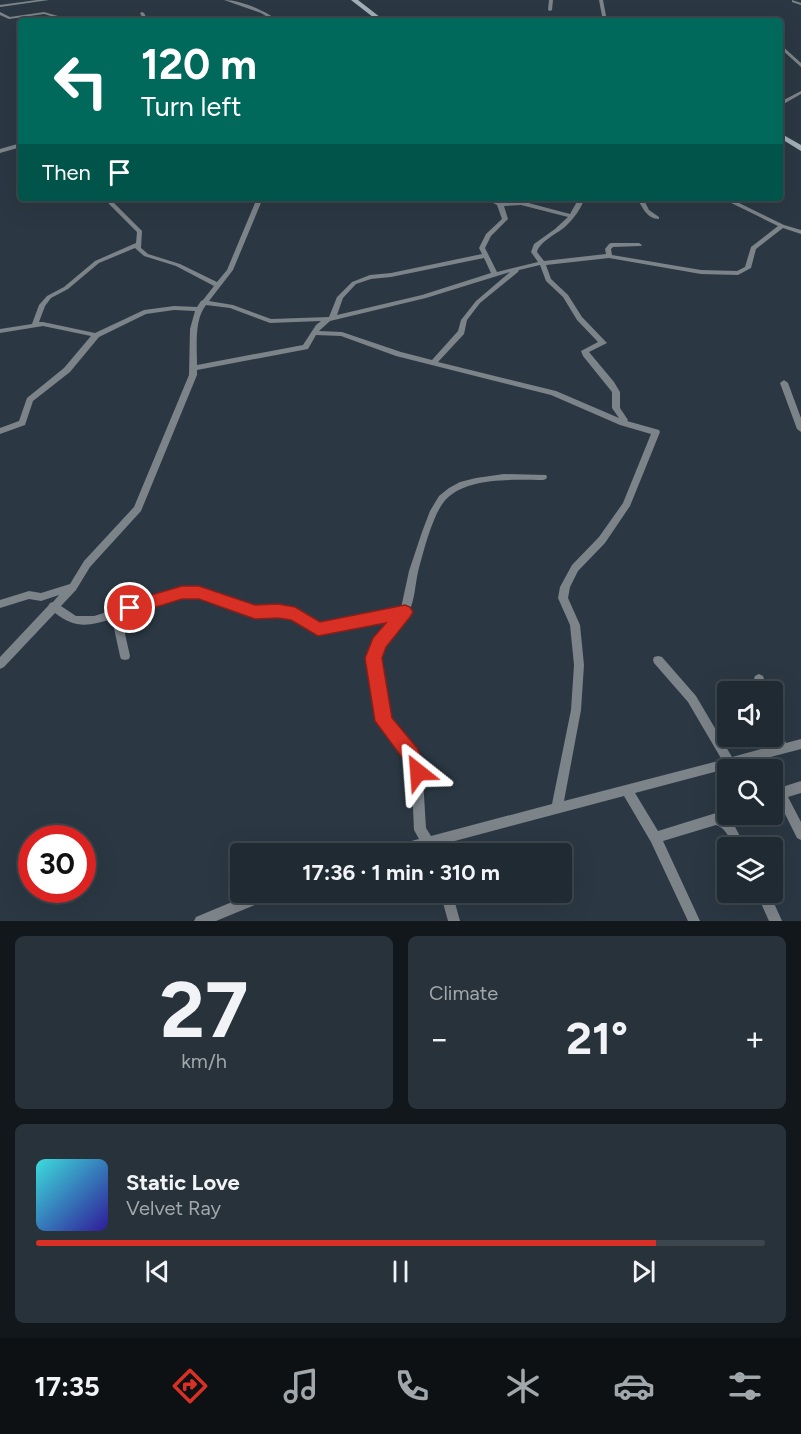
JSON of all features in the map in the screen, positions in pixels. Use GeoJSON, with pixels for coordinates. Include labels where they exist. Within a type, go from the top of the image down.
{"type":"FeatureCollection","features":[{"type":"Feature","properties":{"kind":"main road"},"geometry":{"type":"LineString","coordinates":[[354,0],[378,18]]}},
{"type":"Feature","properties":{"kind":"main road"},"geometry":{"type":"LineString","coordinates":[[783,137],[801,149]]}},
{"type":"Feature","properties":{"kind":"street"},"geometry":{"type":"LineString","coordinates":[[0,6],[47,0]]}},
{"type":"Feature","properties":{"kind":"street"},"geometry":{"type":"LineString","coordinates":[[226,0],[262,12],[272,18]]}},
{"type":"Feature","properties":{"kind":"street"},"geometry":{"type":"LineString","coordinates":[[550,10],[551,0]]}},
{"type":"Feature","properties":{"kind":"street"},"geometry":{"type":"LineString","coordinates":[[602,0],[605,18]]}},
{"type":"Feature","properties":{"kind":"street"},"geometry":{"type":"LineString","coordinates":[[793,1],[801,4]]}},
{"type":"Feature","properties":{"kind":"street"},"geometry":{"type":"LineString","coordinates":[[0,13],[9,18],[44,13],[63,18]]}},
{"type":"Feature","properties":{"kind":"street"},"geometry":{"type":"LineString","coordinates":[[142,14],[144,18]]}},
{"type":"Feature","properties":{"kind":"street"},"geometry":{"type":"LineString","coordinates":[[783,48],[801,66]]}},
{"type":"Feature","properties":{"kind":"street"},"geometry":{"type":"LineString","coordinates":[[783,103],[801,92]]}},
{"type":"Feature","properties":{"kind":"street"},"geometry":{"type":"LineString","coordinates":[[792,99],[801,105]]}},
{"type":"Feature","properties":{"kind":"street"},"geometry":{"type":"LineString","coordinates":[[0,156],[3,151],[18,146]]}},
{"type":"Feature","properties":{"kind":"street"},"geometry":{"type":"LineString","coordinates":[[111,201],[140,232],[138,244],[140,250],[146,255],[178,265],[216,284]]}},
{"type":"Feature","properties":{"kind":"street"},"geometry":{"type":"LineString","coordinates":[[0,664],[73,587],[87,564],[138,509],[195,368],[195,329],[201,305],[234,261],[259,201]]}},
{"type":"Feature","properties":{"kind":"street"},"geometry":{"type":"LineString","coordinates":[[494,201],[500,204],[521,203],[573,216]]}},
{"type":"Feature","properties":{"kind":"street"},"geometry":{"type":"LineString","coordinates":[[580,201],[573,216],[556,233],[535,247],[534,252],[542,263],[548,280],[566,296],[579,318],[603,342],[585,351],[616,392],[616,408],[624,420],[623,423]]}},
{"type":"Feature","properties":{"kind":"street"},"geometry":{"type":"LineString","coordinates":[[642,201],[647,211],[657,218]]}},
{"type":"Feature","properties":{"kind":"street"},"geometry":{"type":"LineString","coordinates":[[730,201],[782,226],[801,232]]}},
{"type":"Feature","properties":{"kind":"street"},"geometry":{"type":"LineString","coordinates":[[495,274],[484,256],[483,242],[505,219],[500,204]]}},
{"type":"Feature","properties":{"kind":"street"},"geometry":{"type":"LineString","coordinates":[[0,431],[22,423],[33,397],[67,370],[96,335],[144,312],[201,305],[231,306],[270,321],[330,319],[424,297],[527,266],[609,256],[691,271],[738,273],[748,268],[753,248],[782,226]]}},
{"type":"Feature","properties":{"kind":"street"},"geometry":{"type":"LineString","coordinates":[[35,324],[42,305],[49,297],[66,288],[97,262],[138,244]]}},
{"type":"Feature","properties":{"kind":"street"},"geometry":{"type":"LineString","coordinates":[[609,256],[608,249],[611,245],[639,245]]}},
{"type":"Feature","properties":{"kind":"street"},"geometry":{"type":"LineString","coordinates":[[195,368],[303,348],[322,323],[330,319],[344,292],[362,280],[484,256]]}},
{"type":"Feature","properties":{"kind":"street"},"geometry":{"type":"LineString","coordinates":[[433,363],[461,332],[464,320],[478,302],[505,279],[527,266]]}},
{"type":"Feature","properties":{"kind":"street"},"geometry":{"type":"LineString","coordinates":[[0,330],[35,324],[96,335]]}},
{"type":"Feature","properties":{"kind":"street"},"geometry":{"type":"LineString","coordinates":[[315,333],[342,334],[433,363],[553,393],[623,423],[654,430],[657,434],[627,504],[606,535],[575,568],[562,598],[575,625],[579,665],[576,710],[557,808]]}},
{"type":"Feature","properties":{"kind":"street"},"geometry":{"type":"LineString","coordinates":[[784,383],[801,429]]}},
{"type":"Feature","properties":{"kind":"street"},"geometry":{"type":"LineString","coordinates":[[427,843],[420,830],[416,763],[384,721],[373,658],[379,643],[405,612],[415,570],[441,498],[459,486],[474,482],[543,477]]}},
{"type":"Feature","properties":{"kind":"street"},"geometry":{"type":"LineString","coordinates":[[0,604],[29,595],[41,597],[73,587]]}},
{"type":"Feature","properties":{"kind":"street"},"geometry":{"type":"LineString","coordinates":[[54,606],[76,622],[186,592],[199,592],[255,612],[278,611],[295,614],[318,629],[405,612]]}},
{"type":"Feature","properties":{"kind":"street"},"geometry":{"type":"LineString","coordinates":[[115,613],[125,656]]}},
{"type":"Feature","properties":{"kind":"street"},"geometry":{"type":"LineString","coordinates":[[658,660],[692,699],[728,759]]}},
{"type":"Feature","properties":{"kind":"street"},"geometry":{"type":"LineString","coordinates":[[744,759],[801,744]]}},
{"type":"Feature","properties":{"kind":"street"},"geometry":{"type":"LineString","coordinates":[[446,843],[557,808],[717,766]]}},
{"type":"Feature","properties":{"kind":"street"},"geometry":{"type":"LineString","coordinates":[[801,787],[786,791],[782,796],[801,834]]}},
{"type":"Feature","properties":{"kind":"street"},"geometry":{"type":"LineString","coordinates":[[627,790],[655,838],[694,921]]}},
{"type":"Feature","properties":{"kind":"street"},"geometry":{"type":"LineString","coordinates":[[655,838],[716,819],[723,819],[734,837]]}},
{"type":"Feature","properties":{"kind":"street"},"geometry":{"type":"LineString","coordinates":[[200,921],[245,903]]}},
{"type":"Feature","properties":{"kind":"street"},"geometry":{"type":"LineString","coordinates":[[449,903],[454,921]]}},
{"type":"Feature","properties":{"kind":"street"},"geometry":{"type":"LineString","coordinates":[[767,903],[776,921]]}},
{"type":"Feature","properties":{"kind":"route"},"geometry":{"type":"LineString","coordinates":[[130,608],[182,592],[199,592],[255,612],[278,611],[295,614],[318,629],[356,624],[405,612],[379,643],[373,658],[384,721],[411,754],[418,772]]}}]}
